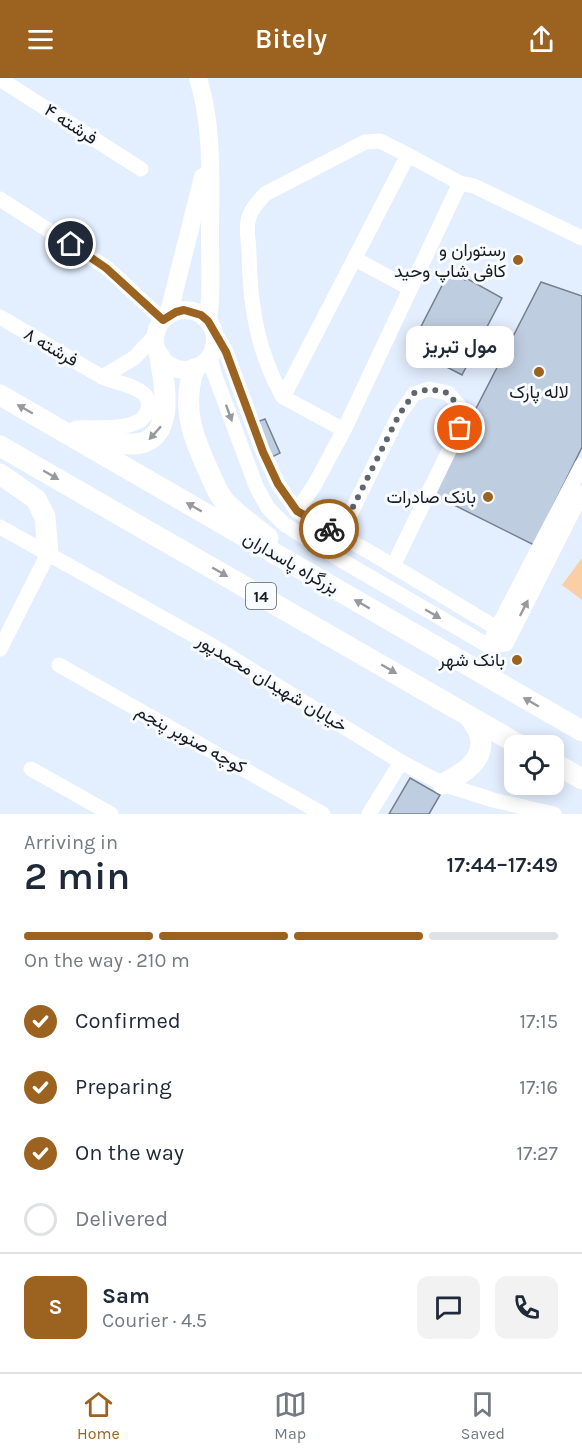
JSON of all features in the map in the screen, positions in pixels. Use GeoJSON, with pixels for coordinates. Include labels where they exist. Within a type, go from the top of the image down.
{"type":"FeatureCollection","features":[{"type":"Feature","properties":{"kind":"highway"},"geometry":{"type":"LineString","coordinates":[[58,429],[130,444],[150,440],[162,425],[165,411],[166,391],[160,357]]}},
{"type":"Feature","properties":{"kind":"highway"},"geometry":{"type":"LineString","coordinates":[[202,363],[189,385],[190,424],[201,454],[226,504],[315,577]]}},
{"type":"Feature","properties":{"kind":"highway","name":"بزرگراه پاسداران"},"geometry":{"type":"LineString","coordinates":[[0,394],[582,731]]}},
{"type":"Feature","properties":{"kind":"highway","name":"14"},"geometry":{"type":"LineString","coordinates":[[0,446],[504,736]]}},
{"type":"Feature","properties":{"kind":"highway"},"geometry":{"type":"LineString","coordinates":[[0,474],[36,499],[45,517],[48,554]]}},
{"type":"Feature","properties":{"kind":"highway"},"geometry":{"type":"LineString","coordinates":[[443,784],[473,764],[479,753],[480,735],[469,716]]}},
{"type":"Feature","properties":{"kind":"highway"},"geometry":{"type":"LineString","coordinates":[[564,768],[582,778]]}},
{"type":"Feature","properties":{"kind":"main road"},"geometry":{"type":"LineString","coordinates":[[198,78],[203,95],[210,149],[210,325],[215,339],[214,349],[202,363],[175,369],[160,357],[155,336],[166,318],[210,149]]}},
{"type":"Feature","properties":{"kind":"main road"},"geometry":{"type":"LineString","coordinates":[[166,318],[184,310],[201,315],[210,325]]}},
{"type":"Feature","properties":{"kind":"street","name":"۴ فرشته"},"geometry":{"type":"LineString","coordinates":[[0,79],[141,169]]}},
{"type":"Feature","properties":{"kind":"street"},"geometry":{"type":"LineString","coordinates":[[344,430],[283,397],[269,372],[259,338],[250,288],[248,221],[254,207],[266,194],[365,142],[380,141],[460,183],[474,186],[582,238]]}},
{"type":"Feature","properties":{"kind":"street"},"geometry":{"type":"LineString","coordinates":[[283,397],[408,155]]}},
{"type":"Feature","properties":{"kind":"street"},"geometry":{"type":"LineString","coordinates":[[297,511],[315,484],[344,430],[460,183]]}},
{"type":"Feature","properties":{"kind":"street"},"geometry":{"type":"LineString","coordinates":[[0,199],[106,268],[166,318]]}},
{"type":"Feature","properties":{"kind":"street"},"geometry":{"type":"LineString","coordinates":[[355,259],[409,288]]}},
{"type":"Feature","properties":{"kind":"street","name":"فرشته ۸"},"geometry":{"type":"LineString","coordinates":[[0,317],[102,377],[134,388],[145,396],[149,408],[145,419],[134,425],[58,429]]}},
{"type":"Feature","properties":{"kind":"street"},"geometry":{"type":"LineString","coordinates":[[210,325],[226,352],[263,452],[278,484],[297,511],[498,629]]}},
{"type":"Feature","properties":{"kind":"street"},"geometry":{"type":"LineString","coordinates":[[102,377],[134,358],[155,336]]}},
{"type":"Feature","properties":{"kind":"street"},"geometry":{"type":"LineString","coordinates":[[202,363],[214,373],[256,486],[268,508],[284,524],[334,556],[487,645],[506,644],[582,493]]}},
{"type":"Feature","properties":{"kind":"street"},"geometry":{"type":"LineString","coordinates":[[339,535],[399,415],[414,393],[429,389],[448,393],[460,408],[460,428],[393,566]]}},
{"type":"Feature","properties":{"kind":"street"},"geometry":{"type":"LineString","coordinates":[[487,645],[498,629],[582,465]]}},
{"type":"Feature","properties":{"kind":"street"},"geometry":{"type":"LineString","coordinates":[[256,486],[289,519],[369,569],[377,556]]}},
{"type":"Feature","properties":{"kind":"street","name":"خیابان شهیدان محمدپور"},"geometry":{"type":"LineString","coordinates":[[0,527],[211,645],[400,762],[443,784],[493,800],[554,814]]}},
{"type":"Feature","properties":{"kind":"street"},"geometry":{"type":"LineString","coordinates":[[0,649],[4,632],[48,554]]}},
{"type":"Feature","properties":{"kind":"street","name":"کوچه صنوبر پنجم"},"geometry":{"type":"LineString","coordinates":[[59,665],[323,814]]}},
{"type":"Feature","properties":{"kind":"street"},"geometry":{"type":"LineString","coordinates":[[369,814],[400,762]]}},
{"type":"Feature","properties":{"kind":"street"},"geometry":{"type":"LineString","coordinates":[[31,769],[111,814]]}},
{"type":"Feature","properties":{"kind":"shaded area"},"geometry":{"type":"Polygon","coordinates":[[[582,558],[582,600],[562,585],[582,558]]]}},
{"type":"Feature","properties":{"kind":"building"},"geometry":{"type":"Polygon","coordinates":[[[449,272],[465,280],[466,278],[502,298],[462,375],[410,348],[449,272]]]}},
{"type":"Feature","properties":{"kind":"building","name":"لاله پارک"},"geometry":{"type":"Polygon","coordinates":[[[541,282],[582,296],[582,447],[534,545],[432,494],[541,282]]]}},
{"type":"Feature","properties":{"kind":"building"},"geometry":{"type":"Polygon","coordinates":[[[265,419],[280,453],[268,459],[254,423],[265,419]]]}},
{"type":"Feature","properties":{"kind":"building"},"geometry":{"type":"Polygon","coordinates":[[[410,778],[440,795],[429,814],[389,814],[410,778]]]}},
{"type":"Feature","properties":{"kind":"way so far"},"geometry":{"type":"LineString","coordinates":[[329,529],[339,535],[399,415],[414,393],[429,389],[448,393],[460,408],[460,428]]}},
{"type":"Feature","properties":{"kind":"place","name":"رستوران و کافی شاپ وحید"},"geometry":{"type":"Point","coordinates":[518,260]}},
{"type":"Feature","properties":{"kind":"place","name":"لاله پارک"},"geometry":{"type":"Point","coordinates":[539,372]}},
{"type":"Feature","properties":{"kind":"place","name":"مول تبریز"},"geometry":{"type":"Point","coordinates":[460,428]}},
{"type":"Feature","properties":{"kind":"place","name":"بانک صادرات"},"geometry":{"type":"Point","coordinates":[488,497]}},
{"type":"Feature","properties":{"kind":"place","name":"بانک شهر"},"geometry":{"type":"Point","coordinates":[517,660]}},
{"type":"Feature","properties":{"kind":"route"},"geometry":{"type":"LineString","coordinates":[[71,244],[106,268],[163,320],[184,310],[201,315],[208,321],[226,352],[263,452],[278,484],[297,511],[329,529]]}}]}
